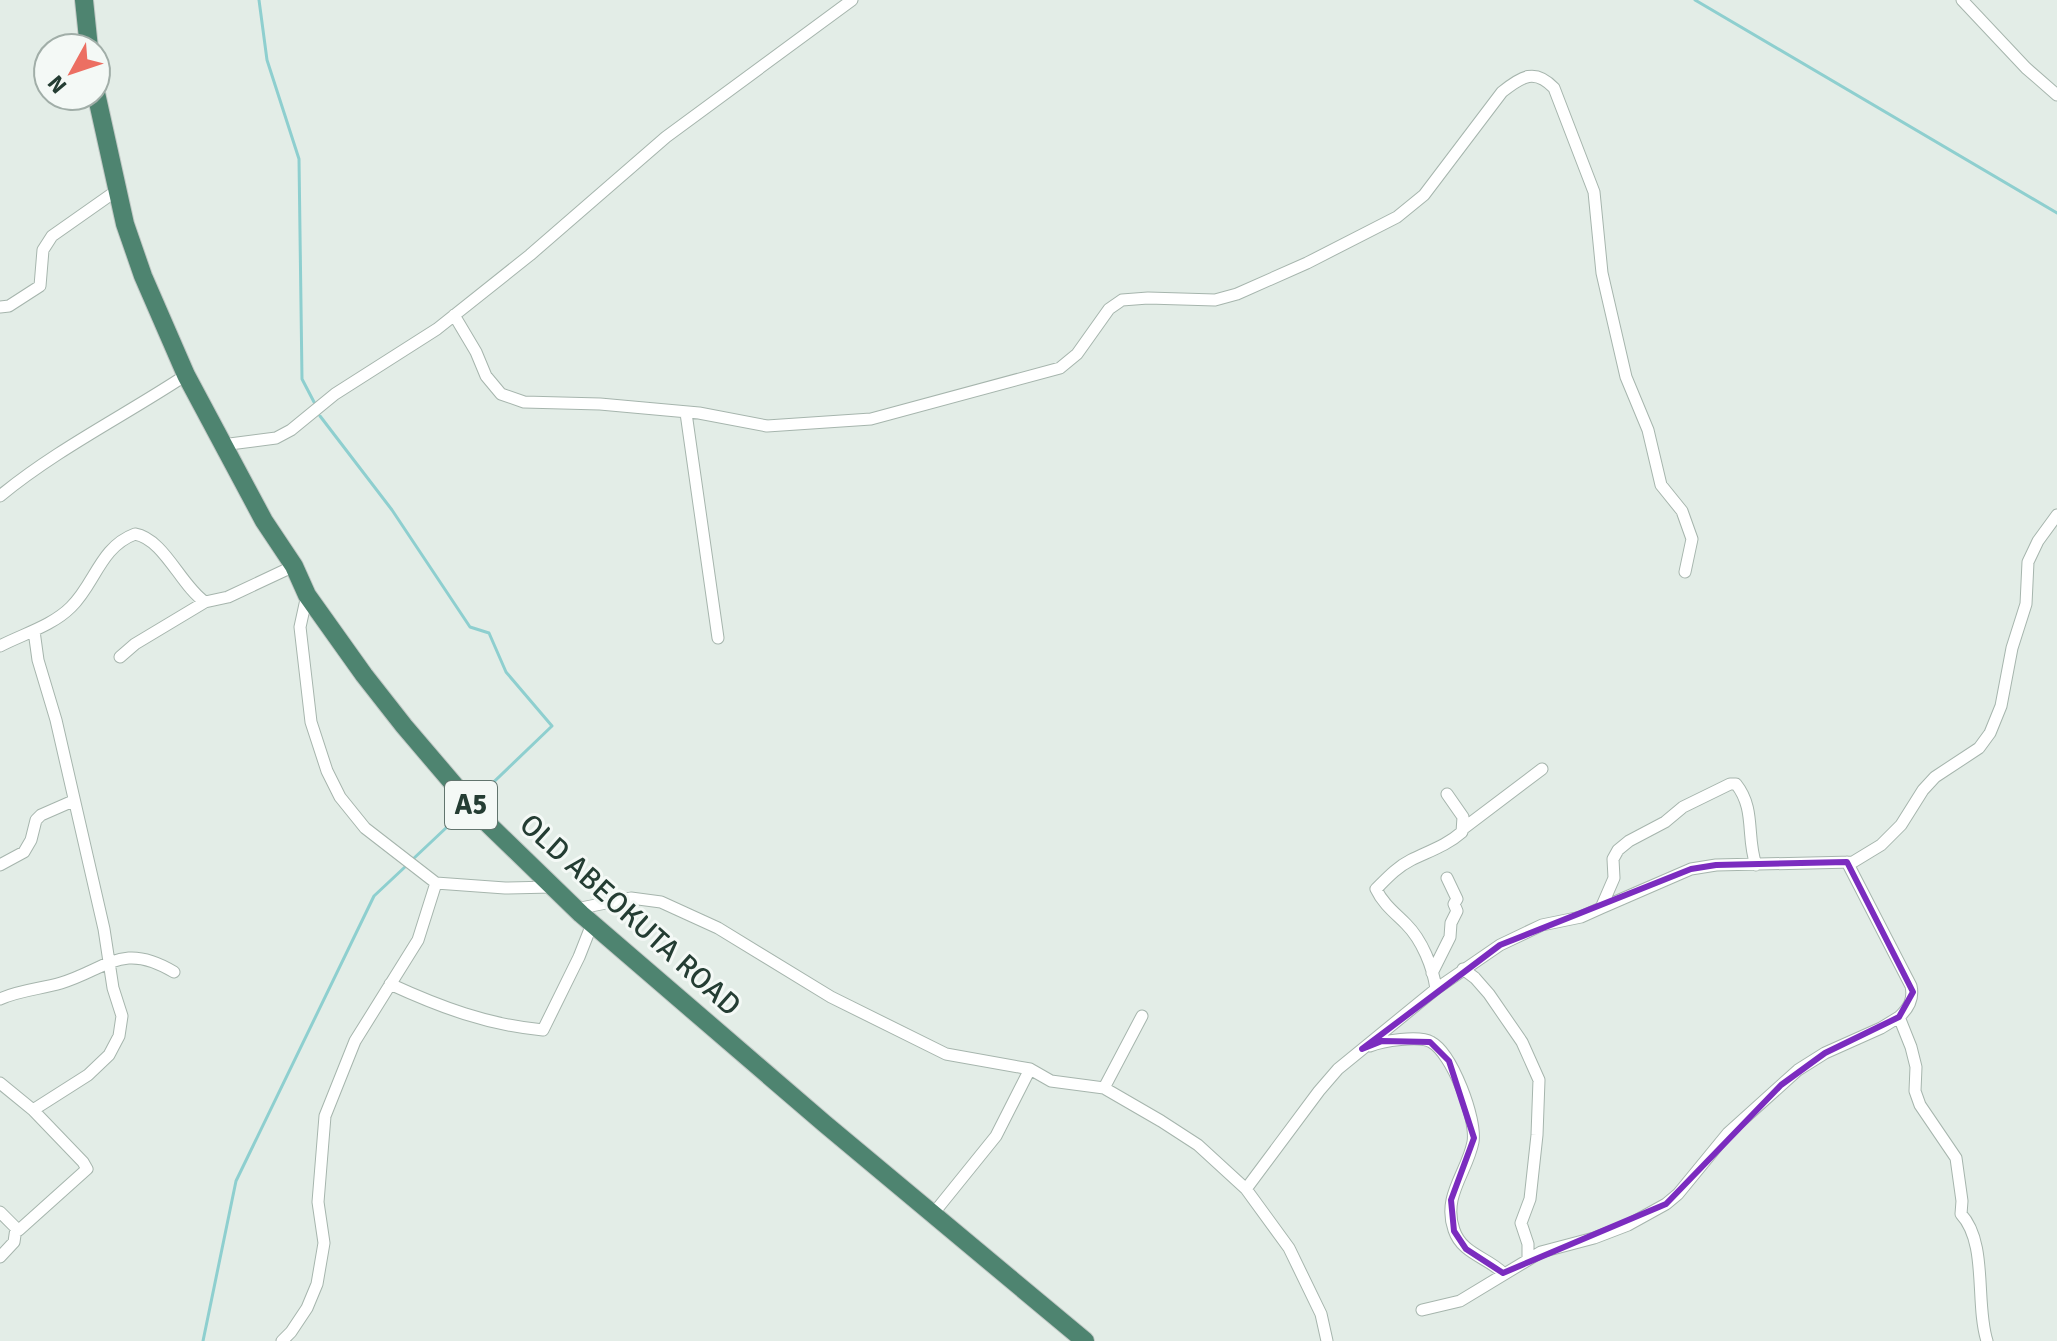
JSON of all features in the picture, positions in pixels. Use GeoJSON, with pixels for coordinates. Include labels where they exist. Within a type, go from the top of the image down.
{"type":"FeatureCollection","features":[{"type":"Feature","properties":{"kind":"highway"},"geometry":{"type":"LineString","coordinates":[[84,0],[87,32]]}},
{"type":"Feature","properties":{"kind":"highway","name":"OLD ABEOKUTA ROAD"},"geometry":{"type":"LineString","coordinates":[[100,112],[116,191],[143,276],[186,375],[222,445],[264,521],[294,566],[307,595],[364,675],[444,776],[592,924],[1085,1341]]}},
{"type":"Feature","properties":{"kind":"street"},"geometry":{"type":"LineString","coordinates":[[222,445],[257,442],[284,434],[335,394],[454,315],[530,255],[666,137],[852,0]]}},
{"type":"Feature","properties":{"kind":"street"},"geometry":{"type":"LineString","coordinates":[[1962,0],[2026,68],[2057,95]]}},
{"type":"Feature","properties":{"kind":"street"},"geometry":{"type":"LineString","coordinates":[[454,315],[486,376],[501,394],[524,402],[600,404],[767,426],[871,419],[1060,368],[1077,354],[1109,309],[1122,300],[1215,300],[1237,294],[1307,263],[1397,217],[1424,195],[1502,92],[1514,82],[1533,75],[1544,77],[1554,88],[1594,192],[1602,273],[1626,377],[1648,430],[1661,485],[1682,511],[1692,539],[1685,572]]}},
{"type":"Feature","properties":{"kind":"street"},"geometry":{"type":"LineString","coordinates":[[0,307],[9,306],[40,286],[43,250],[52,236],[116,191]]}},
{"type":"Feature","properties":{"kind":"street"},"geometry":{"type":"LineString","coordinates":[[0,496],[47,460],[186,375]]}},
{"type":"Feature","properties":{"kind":"street"},"geometry":{"type":"LineString","coordinates":[[686,413],[718,638]]}},
{"type":"Feature","properties":{"kind":"street"},"geometry":{"type":"LineString","coordinates":[[1246,1189],[1319,1091],[1362,1049],[1436,989],[1500,945],[1542,925],[1581,917],[1691,869],[1716,865],[1853,862],[1881,845],[1901,825],[1935,777],[1979,748],[1990,733],[2001,706],[2012,648],[2026,604],[2028,562],[2038,541],[2057,515]]}},
{"type":"Feature","properties":{"kind":"street"},"geometry":{"type":"LineString","coordinates":[[0,646],[60,617],[72,606],[113,547],[135,534],[142,535],[158,548],[196,596],[205,602]]}},
{"type":"Feature","properties":{"kind":"street"},"geometry":{"type":"LineString","coordinates":[[120,657],[135,644],[205,602],[228,597],[294,566]]}},
{"type":"Feature","properties":{"kind":"street"},"geometry":{"type":"LineString","coordinates":[[307,595],[300,627],[311,722],[327,771],[340,797],[365,828],[436,883],[505,888],[552,887]]}},
{"type":"Feature","properties":{"kind":"street"},"geometry":{"type":"LineString","coordinates":[[33,1110],[88,1075],[115,1047],[122,1016],[113,988],[110,960],[59,731],[38,660],[34,631]]}},
{"type":"Feature","properties":{"kind":"street"},"geometry":{"type":"LineString","coordinates":[[1436,989],[1423,949],[1376,889],[1397,868],[1453,840],[1464,828],[1542,769]]}},
{"type":"Feature","properties":{"kind":"street"},"geometry":{"type":"LineString","coordinates":[[1601,908],[1614,878],[1613,859],[1618,850],[1692,802],[1730,784],[1736,784],[1740,789],[1749,809],[1756,865]]}},
{"type":"Feature","properties":{"kind":"street"},"geometry":{"type":"LineString","coordinates":[[1447,794],[1463,817],[1464,828]]}},
{"type":"Feature","properties":{"kind":"street"},"geometry":{"type":"LineString","coordinates":[[0,865],[24,852],[36,820],[41,815],[73,801]]}},
{"type":"Feature","properties":{"kind":"street"},"geometry":{"type":"LineString","coordinates":[[1422,1310],[1460,1301],[1528,1258],[1628,1225],[1666,1204],[1678,1194],[1728,1133],[1798,1070],[1825,1053],[1899,1017],[1912,1000],[1911,986],[1847,862]]}},
{"type":"Feature","properties":{"kind":"street"},"geometry":{"type":"LineString","coordinates":[[1432,973],[1450,937],[1451,923],[1457,911],[1454,904],[1457,899],[1447,878]]}},
{"type":"Feature","properties":{"kind":"street"},"geometry":{"type":"LineString","coordinates":[[282,1341],[307,1308],[319,1270],[324,1243],[318,1202],[325,1116],[355,1041],[418,940],[436,883]]}},
{"type":"Feature","properties":{"kind":"street"},"geometry":{"type":"LineString","coordinates":[[576,909],[631,898],[661,902],[718,928],[831,997],[946,1054],[1030,1069],[1051,1081],[1104,1088],[1198,1145],[1246,1189],[1289,1248],[1321,1314],[1327,1341]]}},
{"type":"Feature","properties":{"kind":"street"},"geometry":{"type":"LineString","coordinates":[[390,984],[445,1009],[507,1027],[543,1030],[592,924]]}},
{"type":"Feature","properties":{"kind":"street"},"geometry":{"type":"LineString","coordinates":[[0,999],[61,983],[110,960],[133,957],[174,972]]}},
{"type":"Feature","properties":{"kind":"street"},"geometry":{"type":"LineString","coordinates":[[1463,969],[1489,994],[1522,1042],[1539,1080],[1530,1199],[1521,1223],[1528,1244],[1528,1258]]}},
{"type":"Feature","properties":{"kind":"street"},"geometry":{"type":"LineString","coordinates":[[1104,1088],[1142,1016]]}},
{"type":"Feature","properties":{"kind":"street"},"geometry":{"type":"LineString","coordinates":[[1899,1017],[1916,1067],[1915,1091],[1920,1105],[1956,1161],[1961,1214],[1970,1227],[1977,1252],[1982,1324],[1987,1341]]}},
{"type":"Feature","properties":{"kind":"street"},"geometry":{"type":"LineString","coordinates":[[1362,1049],[1382,1041],[1430,1042],[1449,1061],[1461,1088],[1474,1138],[1451,1200],[1454,1231],[1466,1249],[1491,1261],[1503,1273]]}},
{"type":"Feature","properties":{"kind":"street"},"geometry":{"type":"LineString","coordinates":[[933,1214],[996,1136],[1030,1069]]}},
{"type":"Feature","properties":{"kind":"street"},"geometry":{"type":"LineString","coordinates":[[0,1083],[33,1110],[87,1169],[16,1227],[14,1242],[0,1257]]}},
{"type":"Feature","properties":{"kind":"street"},"geometry":{"type":"LineString","coordinates":[[0,1212],[16,1227]]}},
{"type":"Feature","properties":{"kind":"highlighted area"},"geometry":{"type":"Polygon","coordinates":[[[1847,862],[1913,992],[1899,1017],[1825,1053],[1781,1085],[1666,1204],[1503,1273],[1466,1249],[1454,1231],[1451,1200],[1474,1138],[1449,1061],[1430,1042],[1382,1041],[1362,1049],[1500,945],[1691,869],[1716,865],[1847,862]]]}},
{"type":"Feature","properties":{"kind":"waterway"},"geometry":{"type":"LineString","coordinates":[[259,0],[267,60],[299,159],[302,379],[314,402]]}},
{"type":"Feature","properties":{"kind":"waterway"},"geometry":{"type":"LineString","coordinates":[[1695,0],[2057,213]]}},
{"type":"Feature","properties":{"kind":"waterway"},"geometry":{"type":"LineString","coordinates":[[320,416],[392,510],[470,627],[489,633],[506,672],[552,726],[477,798]]}},
{"type":"Feature","properties":{"kind":"waterway"},"geometry":{"type":"LineString","coordinates":[[412,860],[464,811]]}},
{"type":"Feature","properties":{"kind":"waterway"},"geometry":{"type":"LineString","coordinates":[[203,1341],[236,1181],[374,896],[406,866]]}}]}
